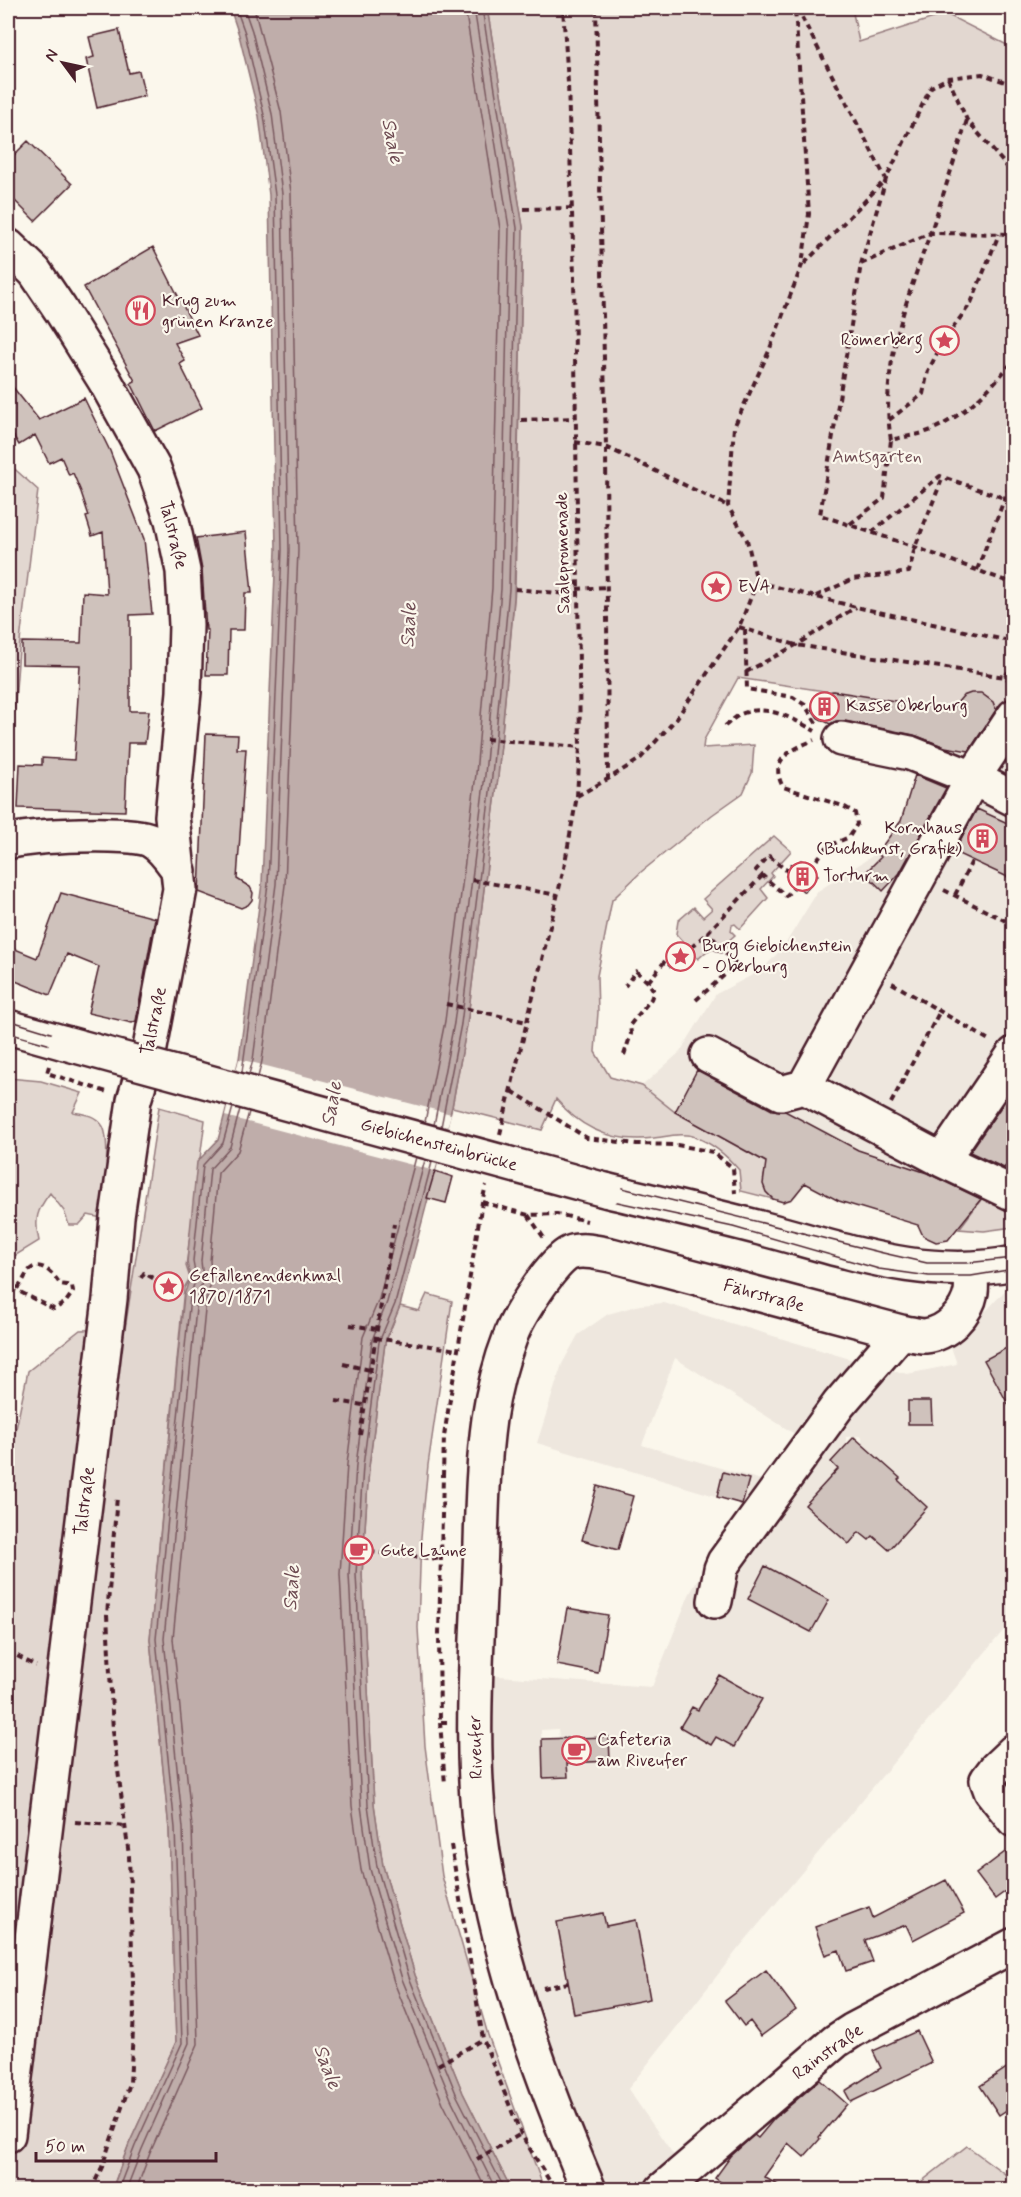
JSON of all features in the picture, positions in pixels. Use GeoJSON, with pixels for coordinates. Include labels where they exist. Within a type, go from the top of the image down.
{"type":"FeatureCollection","features":[{"type":"Feature","properties":{"kind":"street","name":"Talstraße"},"geometry":{"type":"LineString","coordinates":[[8,246],[35,272],[105,381],[154,469],[172,520],[183,571],[186,625],[184,692],[172,816],[180,890],[150,1048],[134,1100],[117,1217],[110,1299],[8,2135]]}},
{"type":"Feature","properties":{"kind":"street"},"geometry":{"type":"LineString","coordinates":[[804,1087],[973,778],[1011,721]]}},
{"type":"Feature","properties":{"kind":"street"},"geometry":{"type":"LineString","coordinates":[[841,740],[910,753],[973,778],[1014,799]]}},
{"type":"Feature","properties":{"kind":"street"},"geometry":{"type":"LineString","coordinates":[[8,842],[16,839],[66,835],[126,836],[150,840],[164,851],[178,871]]}},
{"type":"Feature","properties":{"kind":"street","name":"Giebichensteinbrücke"},"geometry":{"type":"LineString","coordinates":[[8,1027],[605,1190],[734,1221]]}},
{"type":"Feature","properties":{"kind":"street"},"geometry":{"type":"LineString","coordinates":[[942,1160],[1013,1054]]}},
{"type":"Feature","properties":{"kind":"street"},"geometry":{"type":"LineString","coordinates":[[708,1055],[781,1093],[804,1087],[888,1108],[942,1160],[1013,1194]]}},
{"type":"Feature","properties":{"kind":"street"},"geometry":{"type":"LineString","coordinates":[[734,1221],[888,1262],[928,1269],[970,1269],[1014,1263]]}},
{"type":"Feature","properties":{"kind":"street","name":"Fährstraße"},"geometry":{"type":"LineString","coordinates":[[532,1297],[560,1260],[570,1253],[583,1251],[611,1255],[901,1332],[924,1336],[940,1332],[965,1309],[971,1291],[970,1269]]}},
{"type":"Feature","properties":{"kind":"street","name":"Riveufer"},"geometry":{"type":"LineString","coordinates":[[532,1297],[512,1333],[489,1418],[482,1493],[476,1646],[477,1784],[483,1853],[515,1992],[545,2078],[589,2190]]}},
{"type":"Feature","properties":{"kind":"street"},"geometry":{"type":"LineString","coordinates":[[715,1601],[724,1562],[839,1404],[901,1332]]}},
{"type":"Feature","properties":{"kind":"street"},"geometry":{"type":"LineString","coordinates":[[1014,1751],[987,1780],[991,1791],[1014,1820]]}},
{"type":"Feature","properties":{"kind":"street","name":"Rainstraße"},"geometry":{"type":"LineString","coordinates":[[662,2190],[836,2041],[1014,1945]]}},
{"type":"Feature","properties":{"kind":"path","name":"Saalepromenade"},"geometry":{"type":"LineString","coordinates":[[563,8],[572,208],[580,747],[577,796],[558,895],[512,1091],[587,1138],[637,1144],[677,1145],[713,1152],[734,1168],[734,1221]]}},
{"type":"Feature","properties":{"kind":"path"},"geometry":{"type":"LineString","coordinates":[[596,8],[606,447],[608,779]]}},
{"type":"Feature","properties":{"kind":"path"},"geometry":{"type":"LineString","coordinates":[[796,8],[886,179]]}},
{"type":"Feature","properties":{"kind":"path"},"geometry":{"type":"LineString","coordinates":[[577,796],[640,759],[676,719],[739,627],[757,582],[747,540],[728,506],[734,428],[770,351],[802,265],[809,214],[796,8]]}},
{"type":"Feature","properties":{"kind":"path"},"geometry":{"type":"LineString","coordinates":[[1014,85],[982,74],[948,78],[931,87],[886,179],[861,264],[820,515],[1014,584]]}},
{"type":"Feature","properties":{"kind":"path"},"geometry":{"type":"LineString","coordinates":[[948,78],[967,120],[1014,175]]}},
{"type":"Feature","properties":{"kind":"path"},"geometry":{"type":"LineString","coordinates":[[850,525],[884,498],[891,440],[888,421],[889,376],[908,295],[967,120]]}},
{"type":"Feature","properties":{"kind":"path"},"geometry":{"type":"LineString","coordinates":[[802,265],[886,179]]}},
{"type":"Feature","properties":{"kind":"path"},"geometry":{"type":"LineString","coordinates":[[524,209],[572,208]]}},
{"type":"Feature","properties":{"kind":"path"},"geometry":{"type":"LineString","coordinates":[[861,264],[930,233],[1014,234]]}},
{"type":"Feature","properties":{"kind":"path"},"geometry":{"type":"LineString","coordinates":[[888,421],[923,394],[928,371],[944,340],[971,303],[999,234]]}},
{"type":"Feature","properties":{"kind":"path"},"geometry":{"type":"LineString","coordinates":[[891,440],[924,433],[957,416],[1014,360]]}},
{"type":"Feature","properties":{"kind":"path"},"geometry":{"type":"LineString","coordinates":[[521,420],[574,418]]}},
{"type":"Feature","properties":{"kind":"path"},"geometry":{"type":"LineString","coordinates":[[575,442],[606,447],[728,506]]}},
{"type":"Feature","properties":{"kind":"path"},"geometry":{"type":"LineString","coordinates":[[977,570],[1014,474]]}},
{"type":"Feature","properties":{"kind":"path"},"geometry":{"type":"LineString","coordinates":[[872,532],[940,476],[1004,498]]}},
{"type":"Feature","properties":{"kind":"path"},"geometry":{"type":"LineString","coordinates":[[815,597],[853,579],[909,572],[915,547],[943,477]]}},
{"type":"Feature","properties":{"kind":"path"},"geometry":{"type":"LineString","coordinates":[[757,582],[856,607],[1014,642]]}},
{"type":"Feature","properties":{"kind":"path"},"geometry":{"type":"LineString","coordinates":[[515,589],[577,592],[607,588]]}},
{"type":"Feature","properties":{"kind":"path"},"geometry":{"type":"LineString","coordinates":[[746,672],[796,645],[856,607]]}},
{"type":"Feature","properties":{"kind":"path"},"geometry":{"type":"LineString","coordinates":[[739,627],[796,645],[1005,677],[1014,684]]}},
{"type":"Feature","properties":{"kind":"path"},"geometry":{"type":"LineString","coordinates":[[745,629],[747,689],[794,697],[805,705]]}},
{"type":"Feature","properties":{"kind":"path"},"geometry":{"type":"LineString","coordinates":[[1005,677],[1014,662]]}},
{"type":"Feature","properties":{"kind":"path"},"geometry":{"type":"LineString","coordinates":[[725,726],[740,715],[754,710],[792,718],[824,736],[841,740]]}},
{"type":"Feature","properties":{"kind":"path"},"geometry":{"type":"LineString","coordinates":[[486,739],[580,747]]}},
{"type":"Feature","properties":{"kind":"path"},"geometry":{"type":"LineString","coordinates":[[800,746],[786,754],[779,764],[777,776],[783,787],[843,806],[855,813],[857,824],[849,837],[826,847],[810,868]]}},
{"type":"Feature","properties":{"kind":"path"},"geometry":{"type":"LineString","coordinates":[[796,885],[786,896],[756,870],[770,856],[787,871],[787,866],[791,865],[793,873],[797,877],[799,874]]}},
{"type":"Feature","properties":{"kind":"path"},"geometry":{"type":"LineString","coordinates":[[955,895],[972,861]]}},
{"type":"Feature","properties":{"kind":"path"},"geometry":{"type":"LineString","coordinates":[[648,982],[665,961],[671,966],[708,932],[763,875]]}},
{"type":"Feature","properties":{"kind":"path"},"geometry":{"type":"LineString","coordinates":[[919,877],[1014,925]]}},
{"type":"Feature","properties":{"kind":"path"},"geometry":{"type":"LineString","coordinates":[[472,880],[558,895]]}},
{"type":"Feature","properties":{"kind":"path"},"geometry":{"type":"LineString","coordinates":[[696,1000],[736,965],[708,932]]}},
{"type":"Feature","properties":{"kind":"path"},"geometry":{"type":"LineString","coordinates":[[869,969],[1013,1054]]}},
{"type":"Feature","properties":{"kind":"path"},"geometry":{"type":"LineString","coordinates":[[624,1055],[631,1034],[630,1025],[651,999],[654,991],[636,971],[625,986]]}},
{"type":"Feature","properties":{"kind":"path"},"geometry":{"type":"LineString","coordinates":[[446,1004],[527,1022]]}},
{"type":"Feature","properties":{"kind":"path"},"geometry":{"type":"LineString","coordinates":[[888,1108],[940,1011]]}},
{"type":"Feature","properties":{"kind":"path"},"geometry":{"type":"LineString","coordinates":[[482,1202],[528,1215],[557,1214],[588,1221]]}},
{"type":"Feature","properties":{"kind":"path"},"geometry":{"type":"LineString","coordinates":[[360,1436],[363,1405],[394,1224]]}},
{"type":"Feature","properties":{"kind":"path"},"geometry":{"type":"LineString","coordinates":[[8,1293],[16,1290],[29,1270],[36,1266],[54,1274],[60,1284],[72,1286],[73,1292],[65,1303],[54,1309],[16,1290]]}},
{"type":"Feature","properties":{"kind":"path"},"geometry":{"type":"LineString","coordinates":[[350,1325],[377,1329]]}},
{"type":"Feature","properties":{"kind":"path"},"geometry":{"type":"LineString","coordinates":[[375,1338],[458,1350]]}},
{"type":"Feature","properties":{"kind":"path"},"geometry":{"type":"LineString","coordinates":[[343,1364],[370,1370]]}},
{"type":"Feature","properties":{"kind":"path"},"geometry":{"type":"LineString","coordinates":[[336,1401],[363,1405]]}},
{"type":"Feature","properties":{"kind":"path"},"geometry":{"type":"LineString","coordinates":[[91,2190],[102,2167],[130,2083],[134,2013],[129,1856],[113,1731],[107,1615],[117,1489]]}},
{"type":"Feature","properties":{"kind":"path"},"geometry":{"type":"LineString","coordinates":[[359,1551],[441,1559]]}},
{"type":"Feature","properties":{"kind":"path"},"geometry":{"type":"LineString","coordinates":[[8,1652],[36,1666]]}},
{"type":"Feature","properties":{"kind":"path"},"geometry":{"type":"LineString","coordinates":[[46,1820],[125,1826]]}},
{"type":"Feature","properties":{"kind":"path"},"geometry":{"type":"LineString","coordinates":[[438,2065],[483,2039]]}},
{"type":"Feature","properties":{"kind":"path"},"geometry":{"type":"LineString","coordinates":[[477,2158],[521,2134]]}},
{"type":"Feature","properties":{"kind":"shaded area"},"geometry":{"type":"Polygon","coordinates":[[[839,692],[963,696],[981,693],[993,702],[997,712],[994,720],[1013,730],[1013,1157],[948,1240],[936,1242],[923,1236],[918,1225],[839,1201],[803,1182],[797,1196],[792,1199],[783,1202],[773,1199],[766,1192],[763,1184],[764,1174],[771,1164],[675,1112],[642,1086],[680,1052],[716,994],[762,970],[784,946],[818,891],[877,853],[901,821],[915,776],[837,752],[833,727],[839,692]]]}},
{"type":"Feature","properties":{"kind":"shaded area"},"geometry":{"type":"Polygon","coordinates":[[[1013,1282],[1013,1619],[738,1949],[628,2089],[675,2157],[637,2189],[597,2189],[497,1904],[485,1675],[652,1687],[689,1595],[742,1504],[537,1443],[562,1364],[578,1335],[608,1314],[640,1305],[664,1303],[907,1374],[957,1364],[946,1333],[963,1326],[988,1309],[1013,1282]],[[675,1358],[642,1445],[768,1482],[801,1438],[675,1358]],[[862,1436],[846,1437],[846,1445],[831,1462],[838,1469],[806,1505],[848,1543],[859,1532],[869,1540],[873,1536],[889,1550],[927,1507],[862,1444],[862,1436]],[[765,1566],[748,1598],[811,1632],[829,1599],[765,1566]],[[719,1675],[698,1710],[692,1707],[680,1727],[711,1745],[716,1737],[734,1747],[762,1699],[719,1675]],[[558,1729],[541,1730],[543,1778],[568,1777],[567,1763],[610,1761],[609,1737],[559,1738],[558,1729]],[[603,1913],[557,1922],[575,2014],[650,1999],[636,1921],[606,1926],[603,1913]]]}},
{"type":"Feature","properties":{"kind":"green space","name":"Amtsgarten"},"geometry":{"type":"Polygon","coordinates":[[[487,8],[847,8],[853,13],[859,42],[946,14],[1013,48],[1014,700],[1009,711],[997,712],[992,701],[980,694],[963,696],[956,711],[738,678],[704,740],[703,748],[754,745],[752,773],[743,793],[641,872],[612,900],[597,976],[598,1012],[595,1052],[610,1077],[642,1086],[675,1112],[771,1165],[765,1173],[764,1182],[773,1199],[741,1191],[739,1170],[713,1146],[691,1136],[639,1139],[612,1136],[587,1126],[556,1099],[542,1130],[452,1107],[467,1025],[498,777],[515,589],[523,227],[487,8]]]}},
{"type":"Feature","properties":{"kind":"green space"},"geometry":{"type":"Polygon","coordinates":[[[8,463],[38,490],[19,650],[8,792],[8,463]]]}},
{"type":"Feature","properties":{"kind":"green space"},"geometry":{"type":"Polygon","coordinates":[[[774,836],[791,851],[771,873],[773,876],[761,889],[768,898],[740,929],[735,924],[732,925],[731,931],[735,935],[727,942],[729,944],[721,953],[713,949],[698,959],[676,934],[678,921],[694,907],[703,917],[712,909],[703,899],[774,836]]]}},
{"type":"Feature","properties":{"kind":"green space"},"geometry":{"type":"Polygon","coordinates":[[[8,1078],[41,1081],[82,1093],[73,1112],[93,1117],[102,1125],[105,1132],[107,1155],[102,1218],[88,1215],[79,1225],[69,1225],[64,1211],[50,1193],[38,1215],[39,1241],[8,1260],[8,1078]]]}},
{"type":"Feature","properties":{"kind":"green space"},"geometry":{"type":"Polygon","coordinates":[[[159,1107],[205,1120],[186,1266],[190,1278],[184,1288],[150,1639],[169,1829],[176,2042],[129,2144],[112,2189],[8,2190],[8,1467],[28,1371],[80,1330],[125,1329],[159,1107]]]}},
{"type":"Feature","properties":{"kind":"green space"},"geometry":{"type":"Polygon","coordinates":[[[1013,1157],[1013,1227],[984,1231],[959,1229],[1013,1157]]]}},
{"type":"Feature","properties":{"kind":"green space"},"geometry":{"type":"Polygon","coordinates":[[[427,1294],[452,1301],[428,1465],[421,1537],[418,1628],[425,1746],[442,1876],[488,2035],[544,2189],[511,2189],[463,2093],[415,1975],[383,1866],[374,1804],[362,1574],[369,1467],[385,1343],[400,1306],[419,1311],[427,1294]]]}},
{"type":"Feature","properties":{"kind":"green space"},"geometry":{"type":"Polygon","coordinates":[[[967,2146],[1013,2180],[1013,2189],[912,2189],[967,2146]]]}},
{"type":"Feature","properties":{"kind":"water","name":"Saale"},"geometry":{"type":"Polygon","coordinates":[[[230,8],[487,8],[523,227],[514,598],[498,777],[467,1025],[452,1107],[400,1306],[385,1343],[369,1467],[362,1574],[374,1804],[383,1866],[415,1975],[463,2093],[511,2189],[112,2190],[129,2144],[176,2042],[169,1829],[150,1639],[184,1295],[190,1278],[187,1262],[197,1162],[218,1140],[239,1059],[262,883],[276,550],[269,195],[259,116],[230,8]]]}},
{"type":"Feature","properties":{"kind":"pier"},"geometry":{"type":"Polygon","coordinates":[[[239,1059],[451,1114],[435,1171],[225,1116],[239,1059]]]}},
{"type":"Feature","properties":{"kind":"building"},"geometry":{"type":"Polygon","coordinates":[[[119,30],[129,73],[139,71],[145,96],[97,108],[86,59],[94,57],[89,37],[119,30]]]}},
{"type":"Feature","properties":{"kind":"building"},"geometry":{"type":"Polygon","coordinates":[[[28,141],[72,184],[35,221],[8,194],[8,161],[28,141]]]}},
{"type":"Feature","properties":{"kind":"building","name":"Krug zum grünen Kranze"},"geometry":{"type":"Polygon","coordinates":[[[153,247],[198,335],[175,343],[185,361],[180,364],[202,408],[155,431],[131,383],[135,381],[84,287],[153,247]]]}},
{"type":"Feature","properties":{"kind":"building"},"geometry":{"type":"Polygon","coordinates":[[[8,381],[39,420],[84,398],[110,451],[144,539],[152,614],[130,615],[130,711],[149,711],[145,743],[128,743],[125,811],[18,808],[20,764],[42,765],[42,758],[74,760],[80,665],[22,664],[22,642],[81,643],[83,592],[107,594],[103,532],[92,536],[86,517],[89,516],[81,492],[73,473],[69,475],[61,457],[49,463],[35,435],[19,445],[8,427],[8,381]]]}},
{"type":"Feature","properties":{"kind":"building"},"geometry":{"type":"Polygon","coordinates":[[[246,532],[252,593],[245,593],[244,630],[229,630],[228,675],[206,675],[208,630],[206,630],[202,570],[196,538],[246,532]]]}},
{"type":"Feature","properties":{"kind":"building"},"geometry":{"type":"Polygon","coordinates":[[[833,691],[951,710],[963,696],[981,693],[993,702],[996,710],[969,751],[945,747],[914,735],[845,721],[830,724],[818,718],[812,709],[819,694],[833,691]]]}},
{"type":"Feature","properties":{"kind":"building"},"geometry":{"type":"Polygon","coordinates":[[[206,734],[238,735],[237,749],[246,749],[237,879],[250,887],[253,893],[248,905],[241,908],[199,892],[206,734]]]}},
{"type":"Feature","properties":{"kind":"building"},"geometry":{"type":"Polygon","coordinates":[[[915,775],[946,788],[899,874],[883,891],[865,873],[881,857],[877,853],[901,821],[915,775]]]}},
{"type":"Feature","properties":{"kind":"building","name":"Kornhaus (Buchkunst, Grafik)"},"geometry":{"type":"Polygon","coordinates":[[[977,809],[1014,826],[1014,880],[954,852],[977,809]]]}},
{"type":"Feature","properties":{"kind":"building","name":"Torturm"},"geometry":{"type":"Polygon","coordinates":[[[801,860],[818,875],[804,892],[786,876],[801,860]]]}},
{"type":"Feature","properties":{"kind":"building"},"geometry":{"type":"Polygon","coordinates":[[[61,893],[155,918],[136,1021],[132,1023],[88,1013],[99,967],[67,954],[50,995],[8,978],[8,946],[37,958],[61,893]]]}},
{"type":"Feature","properties":{"kind":"building"},"geometry":{"type":"Polygon","coordinates":[[[697,1070],[772,1110],[785,1111],[858,1150],[927,1173],[981,1199],[948,1240],[936,1242],[923,1236],[918,1225],[839,1201],[805,1183],[792,1199],[783,1202],[773,1199],[766,1192],[763,1184],[766,1162],[675,1112],[697,1070]]]}},
{"type":"Feature","properties":{"kind":"building"},"geometry":{"type":"Polygon","coordinates":[[[1014,1088],[1014,1157],[1004,1168],[970,1152],[1014,1088]]]}},
{"type":"Feature","properties":{"kind":"building"},"geometry":{"type":"Polygon","coordinates":[[[435,1171],[453,1177],[446,1203],[427,1198],[435,1171]]]}},
{"type":"Feature","properties":{"kind":"building"},"geometry":{"type":"Polygon","coordinates":[[[1014,1344],[1014,1415],[984,1360],[1014,1344]]]}},
{"type":"Feature","properties":{"kind":"building"},"geometry":{"type":"Polygon","coordinates":[[[908,1401],[931,1401],[932,1424],[908,1424],[908,1401]]]}},
{"type":"Feature","properties":{"kind":"building"},"geometry":{"type":"Polygon","coordinates":[[[854,1437],[900,1478],[898,1480],[927,1507],[889,1550],[873,1536],[869,1540],[859,1532],[849,1544],[805,1505],[838,1469],[831,1462],[854,1437]]]}},
{"type":"Feature","properties":{"kind":"building"},"geometry":{"type":"Polygon","coordinates":[[[723,1472],[749,1479],[742,1504],[717,1497],[723,1472]]]}},
{"type":"Feature","properties":{"kind":"building"},"geometry":{"type":"Polygon","coordinates":[[[597,1486],[633,1496],[618,1550],[582,1540],[597,1486]]]}},
{"type":"Feature","properties":{"kind":"building"},"geometry":{"type":"Polygon","coordinates":[[[765,1566],[829,1600],[811,1632],[748,1599],[765,1566]]]}},
{"type":"Feature","properties":{"kind":"building"},"geometry":{"type":"Polygon","coordinates":[[[567,1608],[608,1615],[598,1673],[557,1665],[567,1608]]]}},
{"type":"Feature","properties":{"kind":"building"},"geometry":{"type":"Polygon","coordinates":[[[719,1675],[762,1699],[734,1747],[716,1737],[711,1745],[680,1727],[692,1707],[698,1710],[719,1675]]]}},
{"type":"Feature","properties":{"kind":"building","name":"Cafeteria am Riveufer"},"geometry":{"type":"Polygon","coordinates":[[[609,1737],[610,1761],[567,1763],[568,1777],[543,1778],[542,1739],[609,1737]]]}},
{"type":"Feature","properties":{"kind":"building"},"geometry":{"type":"Polygon","coordinates":[[[1005,1852],[1014,1862],[1014,1885],[995,1899],[976,1874],[1005,1852]]]}},
{"type":"Feature","properties":{"kind":"building"},"geometry":{"type":"Polygon","coordinates":[[[946,1880],[964,1913],[913,1940],[906,1925],[865,1940],[873,1962],[846,1971],[839,1950],[825,1955],[815,1927],[869,1907],[873,1918],[946,1880]]]}},
{"type":"Feature","properties":{"kind":"building"},"geometry":{"type":"Polygon","coordinates":[[[603,1913],[606,1926],[636,1920],[650,1999],[574,2014],[557,1922],[603,1913]]]}},
{"type":"Feature","properties":{"kind":"building"},"geometry":{"type":"Polygon","coordinates":[[[766,1970],[796,2010],[761,2036],[750,2021],[744,2026],[725,2001],[766,1970]]]}},
{"type":"Feature","properties":{"kind":"building"},"geometry":{"type":"Polygon","coordinates":[[[917,2031],[932,2063],[851,2102],[845,2091],[881,2068],[873,2051],[917,2031]]]}},
{"type":"Feature","properties":{"kind":"building"},"geometry":{"type":"Polygon","coordinates":[[[1014,2063],[1014,2105],[999,2115],[980,2086],[1014,2063]]]}},
{"type":"Feature","properties":{"kind":"building"},"geometry":{"type":"Polygon","coordinates":[[[820,2080],[847,2104],[804,2157],[788,2143],[764,2177],[787,2190],[732,2190],[715,2178],[731,2156],[754,2135],[758,2138],[774,2119],[820,2080]]]}},
{"type":"Feature","properties":{"kind":"tram line"},"geometry":{"type":"LineString","coordinates":[[8,1020],[106,1050],[606,1184],[883,1253],[927,1263],[966,1263],[1014,1258]]}},
{"type":"Feature","properties":{"kind":"tram line"},"geometry":{"type":"LineString","coordinates":[[8,1033],[599,1198],[733,1227],[879,1269],[929,1276],[971,1276],[1014,1269]]}},
{"type":"Feature","properties":{"kind":"place","name":"Krug zum grünen Kranze"},"geometry":{"type":"Point","coordinates":[141,311]}},
{"type":"Feature","properties":{"kind":"place","name":"Römerberg"},"geometry":{"type":"Point","coordinates":[944,340]}},
{"type":"Feature","properties":{"kind":"place","name":"EVA"},"geometry":{"type":"Point","coordinates":[717,587]}},
{"type":"Feature","properties":{"kind":"place","name":"Kasse Oberburg"},"geometry":{"type":"Point","coordinates":[825,706]}},
{"type":"Feature","properties":{"kind":"place","name":"Kornhaus (Buchkunst, Grafik)"},"geometry":{"type":"Point","coordinates":[983,838]}},
{"type":"Feature","properties":{"kind":"place","name":"Torturm"},"geometry":{"type":"Point","coordinates":[802,876]}},
{"type":"Feature","properties":{"kind":"place","name":"Burg Giebichenstein - Oberburg"},"geometry":{"type":"Point","coordinates":[681,956]}},
{"type":"Feature","properties":{"kind":"place","name":"Gefallenendenkmal 1870/1871"},"geometry":{"type":"Point","coordinates":[168,1286]}},
{"type":"Feature","properties":{"kind":"place","name":"Gute Laune"},"geometry":{"type":"Point","coordinates":[359,1551]}},
{"type":"Feature","properties":{"kind":"place","name":"Cafeteria am Riveufer"},"geometry":{"type":"Point","coordinates":[576,1750]}}]}
